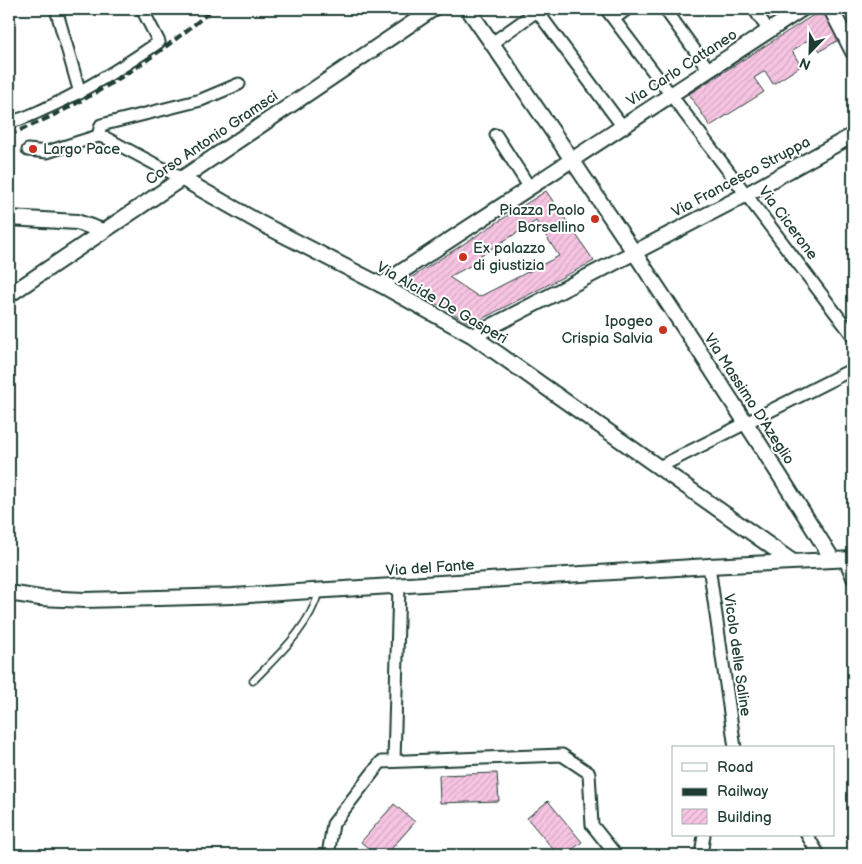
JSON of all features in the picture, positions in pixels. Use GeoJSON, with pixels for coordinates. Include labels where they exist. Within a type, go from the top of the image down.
{"type":"FeatureCollection","features":[{"type":"Feature","properties":{"kind":"street"},"geometry":{"type":"LineString","coordinates":[[56,9],[80,92]]}},
{"type":"Feature","properties":{"kind":"street"},"geometry":{"type":"LineString","coordinates":[[14,121],[80,92],[118,70],[159,42],[142,9]]}},
{"type":"Feature","properties":{"kind":"street","name":"Corso Antonio Gramsci"},"geometry":{"type":"LineString","coordinates":[[9,295],[434,9]]}},
{"type":"Feature","properties":{"kind":"street"},"geometry":{"type":"LineString","coordinates":[[468,9],[573,156]]}},
{"type":"Feature","properties":{"kind":"street","name":"Via Cicerone"},"geometry":{"type":"LineString","coordinates":[[606,9],[853,336]]}},
{"type":"Feature","properties":{"kind":"street"},"geometry":{"type":"LineString","coordinates":[[614,19],[627,9]]}},
{"type":"Feature","properties":{"kind":"street"},"geometry":{"type":"LineString","coordinates":[[665,9],[708,70]]}},
{"type":"Feature","properties":{"kind":"street"},"geometry":{"type":"LineString","coordinates":[[754,9],[769,31]]}},
{"type":"Feature","properties":{"kind":"street","name":"Via Carlo Cattaneo"},"geometry":{"type":"LineString","coordinates":[[535,185],[573,156],[623,127],[802,9]]}},
{"type":"Feature","properties":{"kind":"street"},"geometry":{"type":"LineString","coordinates":[[831,9],[853,52]]}},
{"type":"Feature","properties":{"kind":"street"},"geometry":{"type":"LineString","coordinates":[[492,43],[537,11],[623,127]]}},
{"type":"Feature","properties":{"kind":"street"},"geometry":{"type":"LineString","coordinates":[[28,150],[47,152],[98,136],[101,125],[201,100],[239,84]]}},
{"type":"Feature","properties":{"kind":"street"},"geometry":{"type":"LineString","coordinates":[[381,286],[535,185],[496,135]]}},
{"type":"Feature","properties":{"kind":"street","name":"Via Francesco Struppa"},"geometry":{"type":"LineString","coordinates":[[473,336],[638,252],[853,135]]}},
{"type":"Feature","properties":{"kind":"street","name":"Via Alcide De Gasperi"},"geometry":{"type":"LineString","coordinates":[[98,136],[106,138],[262,224],[473,336],[660,466],[793,562]]}},
{"type":"Feature","properties":{"kind":"street","name":"Via Massimo D'Azeglio"},"geometry":{"type":"LineString","coordinates":[[573,156],[638,252],[747,423],[844,560]]}},
{"type":"Feature","properties":{"kind":"street"},"geometry":{"type":"LineString","coordinates":[[9,218],[77,222],[103,231]]}},
{"type":"Feature","properties":{"kind":"street"},"geometry":{"type":"LineString","coordinates":[[660,466],[853,368]]}},
{"type":"Feature","properties":{"kind":"street"},"geometry":{"type":"LineString","coordinates":[[844,560],[853,579]]}},
{"type":"Feature","properties":{"kind":"street","name":"Via del Fante"},"geometry":{"type":"LineString","coordinates":[[9,593],[40,598],[85,600],[319,591],[709,566],[844,560]]}},
{"type":"Feature","properties":{"kind":"street","name":"Vicolo delle Saline"},"geometry":{"type":"LineString","coordinates":[[709,566],[735,746]]}},
{"type":"Feature","properties":{"kind":"street"},"geometry":{"type":"LineString","coordinates":[[394,761],[399,586]]}},
{"type":"Feature","properties":{"kind":"street"},"geometry":{"type":"LineString","coordinates":[[328,855],[333,824],[381,762],[562,755],[589,773],[592,826],[616,855]]}},
{"type":"Feature","properties":{"kind":"street"},"geometry":{"type":"LineString","coordinates":[[701,855],[704,836]]}},
{"type":"Feature","properties":{"kind":"street"},"geometry":{"type":"LineString","coordinates":[[808,836],[819,855]]}},
{"type":"Feature","properties":{"kind":"lane"},"geometry":{"type":"LineString","coordinates":[[253,681],[286,647],[315,607],[319,591]]}},
{"type":"Feature","properties":{"kind":"building"},"geometry":{"type":"Polygon","coordinates":[[[823,9],[842,38],[820,51],[811,38],[792,51],[801,66],[773,84],[765,71],[754,78],[764,92],[710,126],[689,94],[823,9]]]}},
{"type":"Feature","properties":{"kind":"building","name":"Ex palazzo di giustizia"},"geometry":{"type":"Polygon","coordinates":[[[546,191],[594,261],[472,324],[410,289],[406,281],[546,191]],[[536,221],[481,255],[483,259],[449,277],[479,297],[559,256],[536,221]]]}},
{"type":"Feature","properties":{"kind":"building"},"geometry":{"type":"Polygon","coordinates":[[[497,773],[499,801],[440,803],[439,775],[497,773]]]}},
{"type":"Feature","properties":{"kind":"building"},"geometry":{"type":"Polygon","coordinates":[[[548,801],[582,842],[565,855],[558,855],[527,818],[548,801]]]}},
{"type":"Feature","properties":{"kind":"building"},"geometry":{"type":"Polygon","coordinates":[[[394,804],[415,822],[386,855],[376,855],[361,842],[394,804]]]}},
{"type":"Feature","properties":{"kind":"railway"},"geometry":{"type":"LineString","coordinates":[[9,135],[64,110],[116,80],[166,46],[213,9]]}},
{"type":"Feature","properties":{"kind":"place","name":"Largo Pace"},"geometry":{"type":"Point","coordinates":[33,149]}},
{"type":"Feature","properties":{"kind":"place","name":"Piazza Paolo Borsellino"},"geometry":{"type":"Point","coordinates":[595,219]}},
{"type":"Feature","properties":{"kind":"place","name":"Ex palazzo di giustizia"},"geometry":{"type":"Point","coordinates":[463,257]}},
{"type":"Feature","properties":{"kind":"place","name":"Ipogeo Crispia Salvia"},"geometry":{"type":"Point","coordinates":[663,330]}}]}
